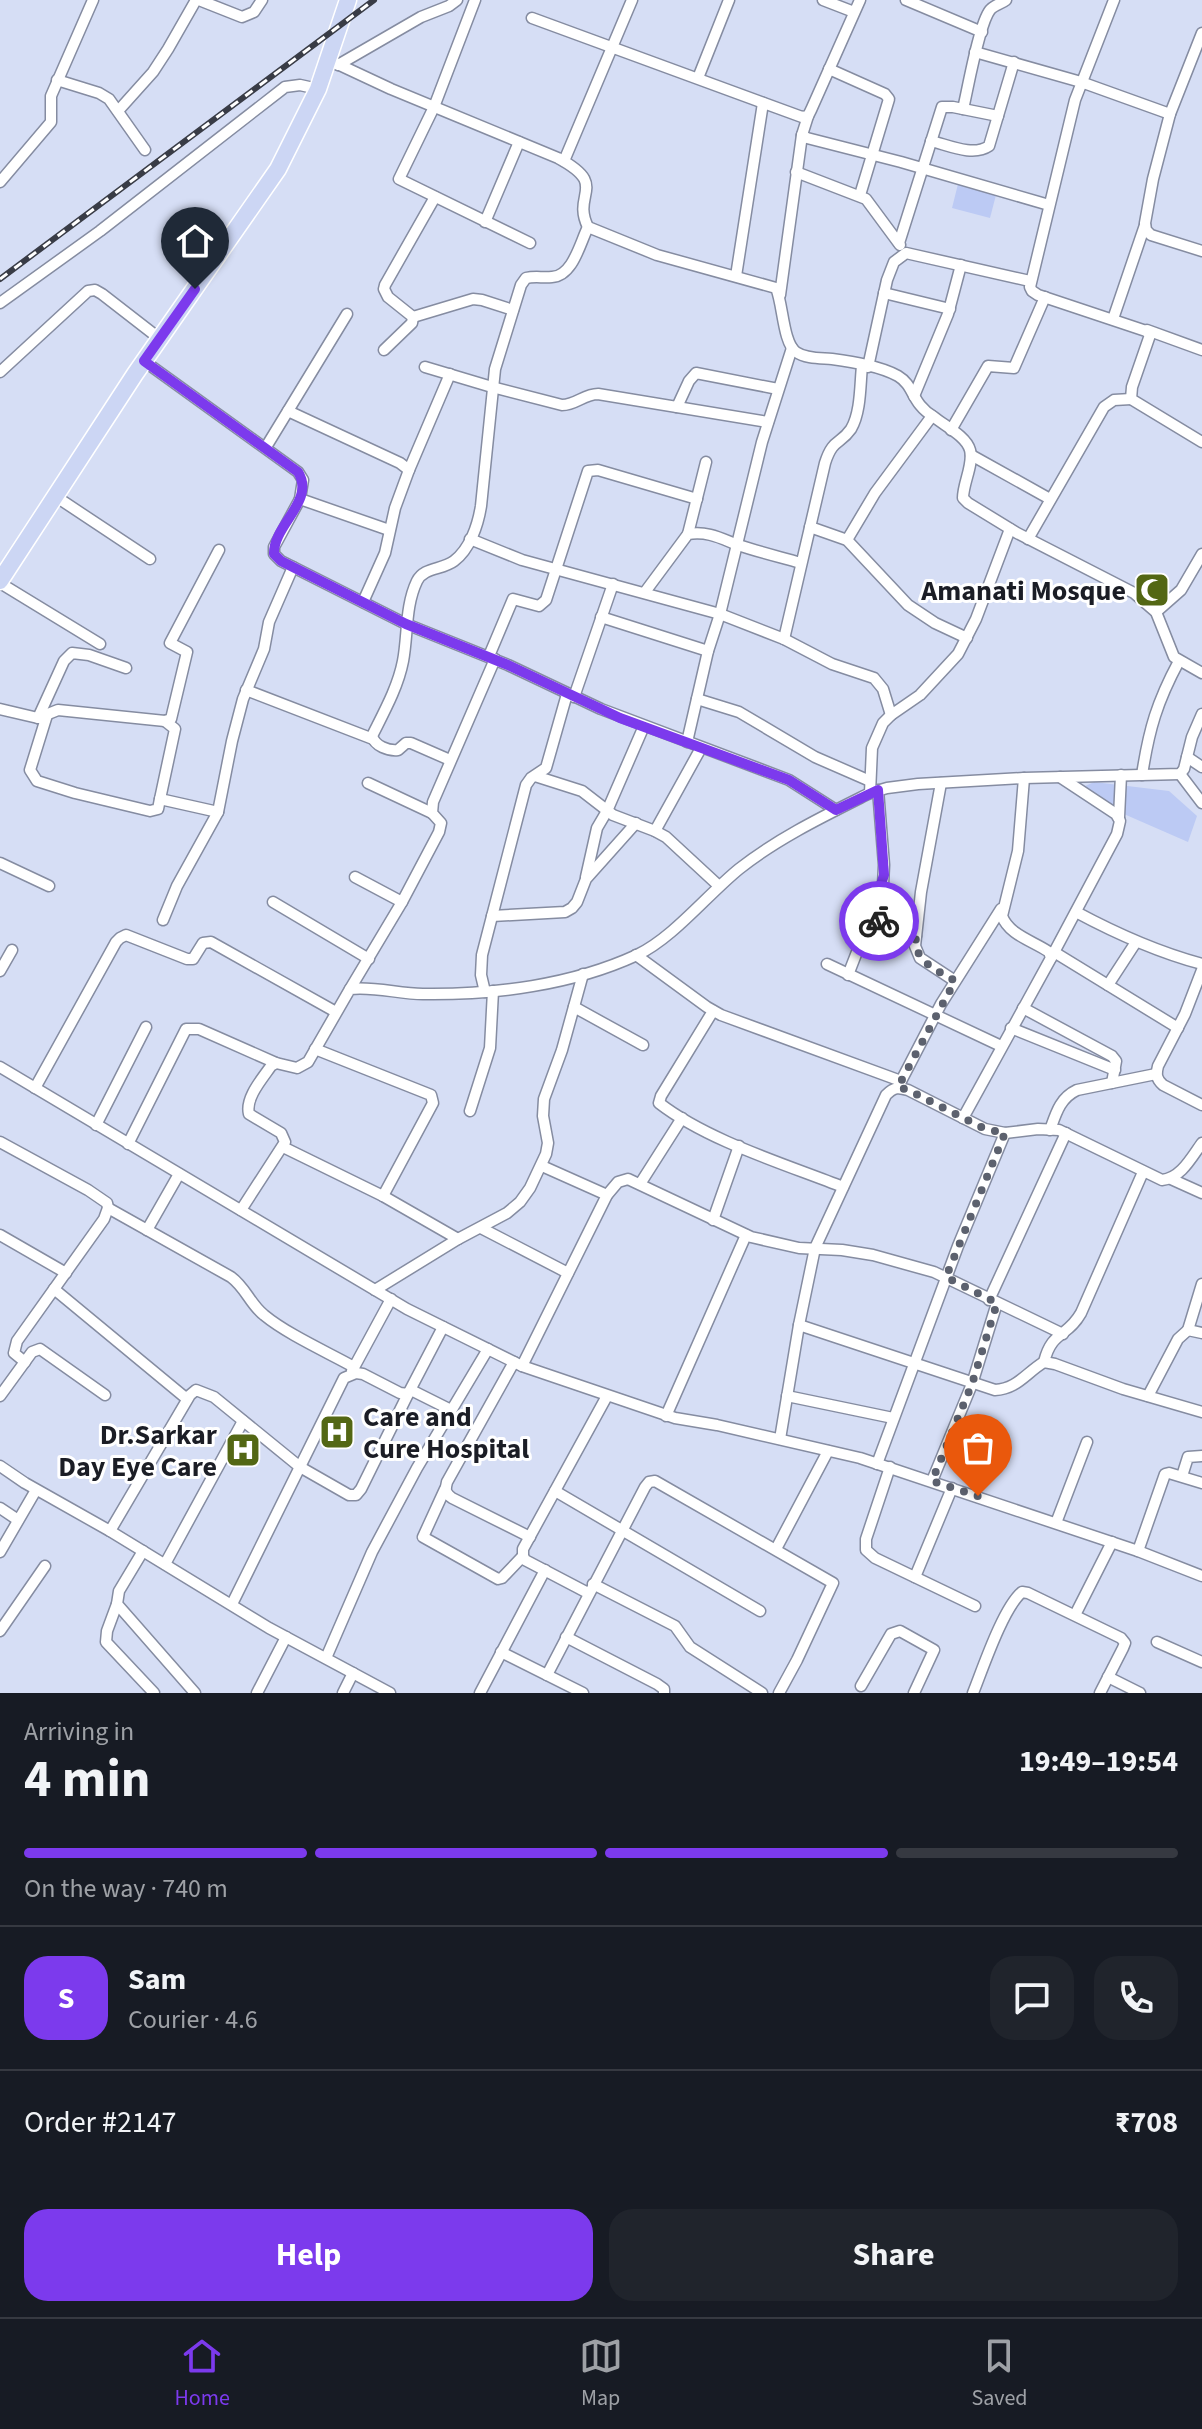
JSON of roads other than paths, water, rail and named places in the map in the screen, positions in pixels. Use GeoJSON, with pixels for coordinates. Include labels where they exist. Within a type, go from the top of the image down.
{"type":"FeatureCollection","features":[{"type":"Feature","properties":{"kind":"highway"},"geometry":{"type":"LineString","coordinates":[[1,578],[144,361],[278,169],[334,62],[348,0]]}},
{"type":"Feature","properties":{"kind":"street"},"geometry":{"type":"LineString","coordinates":[[0,182],[51,122],[51,96],[93,0]]}},
{"type":"Feature","properties":{"kind":"street"},"geometry":{"type":"LineString","coordinates":[[118,111],[153,72],[198,0],[242,17],[254,12],[262,0]]}},
{"type":"Feature","properties":{"kind":"street"},"geometry":{"type":"LineString","coordinates":[[334,62],[457,0]]}},
{"type":"Feature","properties":{"kind":"street"},"geometry":{"type":"LineString","coordinates":[[475,0],[434,107],[399,179],[530,243]]}},
{"type":"Feature","properties":{"kind":"street"},"geometry":{"type":"LineString","coordinates":[[564,161],[632,0]]}},
{"type":"Feature","properties":{"kind":"street"},"geometry":{"type":"LineString","coordinates":[[698,78],[729,0]]}},
{"type":"Feature","properties":{"kind":"street"},"geometry":{"type":"LineString","coordinates":[[823,0],[854,12]]}},
{"type":"Feature","properties":{"kind":"street"},"geometry":{"type":"LineString","coordinates":[[780,297],[802,135],[860,0]]}},
{"type":"Feature","properties":{"kind":"street"},"geometry":{"type":"LineString","coordinates":[[906,0],[982,32]]}},
{"type":"Feature","properties":{"kind":"street"},"geometry":{"type":"LineString","coordinates":[[963,109],[975,52],[990,10],[1006,0]]}},
{"type":"Feature","properties":{"kind":"street"},"geometry":{"type":"LineString","coordinates":[[1114,0],[1081,82],[1030,281],[1032,291],[1202,350]]}},
{"type":"Feature","properties":{"kind":"street"},"geometry":{"type":"LineString","coordinates":[[532,18],[795,116],[808,116]]}},
{"type":"Feature","properties":{"kind":"street"},"geometry":{"type":"LineString","coordinates":[[1113,319],[1145,223],[1170,114],[1202,33]]}},
{"type":"Feature","properties":{"kind":"street"},"geometry":{"type":"LineString","coordinates":[[975,52],[1081,82],[1170,114]]}},
{"type":"Feature","properties":{"kind":"street"},"geometry":{"type":"LineString","coordinates":[[334,62],[576,168],[584,176],[584,219],[588,227],[657,255],[776,288],[792,348],[798,354],[836,360],[901,377],[922,409],[969,447],[971,455],[963,498],[1010,529],[1134,593],[1156,612],[1168,647],[1179,661],[1202,673]]}},
{"type":"Feature","properties":{"kind":"street"},"geometry":{"type":"LineString","coordinates":[[931,141],[973,151],[985,149],[991,141],[1014,62]]}},
{"type":"Feature","properties":{"kind":"street"},"geometry":{"type":"LineString","coordinates":[[829,69],[885,94],[889,99],[860,195]]}},
{"type":"Feature","properties":{"kind":"street"},"geometry":{"type":"LineString","coordinates":[[57,80],[109,99],[145,150]]}},
{"type":"Feature","properties":{"kind":"street"},"geometry":{"type":"LineString","coordinates":[[0,303],[100,231],[285,87],[300,85],[318,89]]}},
{"type":"Feature","properties":{"kind":"street"},"geometry":{"type":"LineString","coordinates":[[736,276],[763,103]]}},
{"type":"Feature","properties":{"kind":"street"},"geometry":{"type":"LineString","coordinates":[[899,243],[942,107],[998,116]]}},
{"type":"Feature","properties":{"kind":"street"},"geometry":{"type":"LineString","coordinates":[[802,135],[1049,205]]}},
{"type":"Feature","properties":{"kind":"street"},"geometry":{"type":"LineString","coordinates":[[485,222],[519,142]]}},
{"type":"Feature","properties":{"kind":"street"},"geometry":{"type":"LineString","coordinates":[[796,172],[866,199],[906,253],[1030,281]]}},
{"type":"Feature","properties":{"kind":"street"},"geometry":{"type":"LineString","coordinates":[[413,317],[388,297],[384,289],[435,197]]}},
{"type":"Feature","properties":{"kind":"street"},"geometry":{"type":"LineString","coordinates":[[1145,223],[1151,235],[1202,251]]}},
{"type":"Feature","properties":{"kind":"street"},"geometry":{"type":"LineString","coordinates":[[373,739],[398,678],[406,624],[419,578],[428,571],[452,563],[477,526],[492,387],[501,347],[526,278],[555,277],[565,273],[588,227]]}},
{"type":"Feature","properties":{"kind":"street"},"geometry":{"type":"LineString","coordinates":[[784,639],[831,446],[846,435],[854,422],[884,293],[894,262],[906,253]]}},
{"type":"Feature","properties":{"kind":"street"},"geometry":{"type":"LineString","coordinates":[[914,396],[950,309],[961,265]]}},
{"type":"Feature","properties":{"kind":"street"},"geometry":{"type":"LineString","coordinates":[[0,372],[88,291],[95,290],[102,294],[160,339]]}},
{"type":"Feature","properties":{"kind":"street"},"geometry":{"type":"LineString","coordinates":[[884,293],[950,309]]}},
{"type":"Feature","properties":{"kind":"street"},"geometry":{"type":"LineString","coordinates":[[951,430],[988,366],[1014,368],[1045,297]]}},
{"type":"Feature","properties":{"kind":"street"},"geometry":{"type":"LineString","coordinates":[[413,317],[473,299],[513,310]]}},
{"type":"Feature","properties":{"kind":"street"},"geometry":{"type":"LineString","coordinates":[[266,447],[347,314]]}},
{"type":"Feature","properties":{"kind":"street"},"geometry":{"type":"LineString","coordinates":[[384,350],[412,323],[413,317]]}},
{"type":"Feature","properties":{"kind":"street"},"geometry":{"type":"LineString","coordinates":[[1131,399],[1132,387],[1150,335],[1139,327]]}},
{"type":"Feature","properties":{"kind":"street"},"geometry":{"type":"LineString","coordinates":[[687,742],[768,422],[792,348]]}},
{"type":"Feature","properties":{"kind":"street"},"geometry":{"type":"LineString","coordinates":[[144,361],[298,472],[303,480],[300,499],[274,547],[274,554],[293,567],[406,624],[492,658],[570,695],[789,780],[836,810]]}},
{"type":"Feature","properties":{"kind":"street"},"geometry":{"type":"LineString","coordinates":[[425,367],[562,405],[573,404],[591,394],[768,422]]}},
{"type":"Feature","properties":{"kind":"street"},"geometry":{"type":"LineString","coordinates":[[677,407],[696,373],[778,389]]}},
{"type":"Feature","properties":{"kind":"street"},"geometry":{"type":"LineString","coordinates":[[363,602],[385,553],[395,508],[409,470],[450,374]]}},
{"type":"Feature","properties":{"kind":"street"},"geometry":{"type":"LineString","coordinates":[[1028,539],[1104,407],[1114,400],[1131,399],[1202,442]]}},
{"type":"Feature","properties":{"kind":"street"},"geometry":{"type":"LineString","coordinates":[[288,411],[409,470]]}},
{"type":"Feature","properties":{"kind":"street"},"geometry":{"type":"LineString","coordinates":[[847,540],[875,493],[932,416]]}},
{"type":"Feature","properties":{"kind":"street"},"geometry":{"type":"LineString","coordinates":[[971,455],[1050,499]]}},
{"type":"Feature","properties":{"kind":"street"},"geometry":{"type":"LineString","coordinates":[[645,592],[688,534],[706,462]]}},
{"type":"Feature","properties":{"kind":"street"},"geometry":{"type":"LineString","coordinates":[[432,813],[433,802],[513,599],[539,606],[544,604],[588,471],[598,470],[697,499]]}},
{"type":"Feature","properties":{"kind":"street"},"geometry":{"type":"LineString","coordinates":[[55,496],[150,559]]}},
{"type":"Feature","properties":{"kind":"street"},"geometry":{"type":"LineString","coordinates":[[300,499],[389,530]]}},
{"type":"Feature","properties":{"kind":"street"},"geometry":{"type":"LineString","coordinates":[[810,527],[847,540],[908,605],[935,623],[967,638]]}},
{"type":"Feature","properties":{"kind":"street"},"geometry":{"type":"LineString","coordinates":[[848,975],[884,875],[873,788],[872,748],[883,723],[920,695],[958,654],[983,603],[1010,529]]}},
{"type":"Feature","properties":{"kind":"street"},"geometry":{"type":"LineString","coordinates":[[688,534],[708,533],[801,563]]}},
{"type":"Feature","properties":{"kind":"street"},"geometry":{"type":"LineString","coordinates":[[470,539],[511,556],[720,614],[784,639],[832,664],[874,678],[883,689],[891,715]]}},
{"type":"Feature","properties":{"kind":"street"},"geometry":{"type":"LineString","coordinates":[[0,709],[42,716],[66,710],[165,721],[171,719],[187,652],[170,643],[219,550]]}},
{"type":"Feature","properties":{"kind":"street"},"geometry":{"type":"LineString","coordinates":[[1156,612],[1181,590],[1202,554]]}},
{"type":"Feature","properties":{"kind":"street"},"geometry":{"type":"LineString","coordinates":[[163,920],[177,886],[218,812],[234,731],[246,690],[264,649],[269,622],[293,567]]}},
{"type":"Feature","properties":{"kind":"street"},"geometry":{"type":"LineString","coordinates":[[1,578],[100,644]]}},
{"type":"Feature","properties":{"kind":"street"},"geometry":{"type":"LineString","coordinates":[[470,1111],[492,1038],[489,992],[481,967],[526,785],[546,768],[570,695],[613,584]]}},
{"type":"Feature","properties":{"kind":"street"},"geometry":{"type":"LineString","coordinates":[[601,617],[708,651]]}},
{"type":"Feature","properties":{"kind":"street"},"geometry":{"type":"LineString","coordinates":[[126,668],[89,655],[72,653],[64,661],[42,716],[30,770],[37,781],[150,811],[158,809],[175,729],[165,721]]}},
{"type":"Feature","properties":{"kind":"street"},"geometry":{"type":"LineString","coordinates":[[1142,775],[1154,714],[1179,661]]}},
{"type":"Feature","properties":{"kind":"street"},"geometry":{"type":"LineString","coordinates":[[246,690],[373,739],[394,751],[406,743],[417,744],[450,760]]}},
{"type":"Feature","properties":{"kind":"street"},"geometry":{"type":"LineString","coordinates":[[697,699],[739,712],[873,788]]}},
{"type":"Feature","properties":{"kind":"street"},"geometry":{"type":"LineString","coordinates":[[350,989],[412,994],[489,992],[583,974],[656,945],[719,886],[766,849],[873,788],[1059,776],[1180,774],[1202,714]]}},
{"type":"Feature","properties":{"kind":"street"},"geometry":{"type":"LineString","coordinates":[[492,916],[565,912],[577,902],[586,879],[597,828],[644,726]]}},
{"type":"Feature","properties":{"kind":"street"},"geometry":{"type":"LineString","coordinates":[[655,831],[701,748]]}},
{"type":"Feature","properties":{"kind":"street"},"geometry":{"type":"LineString","coordinates":[[1187,757],[1202,767]]}},
{"type":"Feature","properties":{"kind":"street"},"geometry":{"type":"LineString","coordinates":[[1180,774],[1202,803]]}},
{"type":"Feature","properties":{"kind":"street"},"geometry":{"type":"LineString","coordinates":[[963,1118],[1117,834],[1120,826],[1121,775]]}},
{"type":"Feature","properties":{"kind":"street"},"geometry":{"type":"LineString","coordinates":[[535,776],[582,791],[607,811],[655,831],[676,845],[719,886]]}},
{"type":"Feature","properties":{"kind":"street"},"geometry":{"type":"LineString","coordinates":[[1059,776],[1119,817]]}},
{"type":"Feature","properties":{"kind":"street"},"geometry":{"type":"LineString","coordinates":[[1024,778],[1018,851],[1003,905],[1005,924],[1015,933],[1178,1028]]}},
{"type":"Feature","properties":{"kind":"street"},"geometry":{"type":"LineString","coordinates":[[128,1144],[186,1029],[199,1029],[276,1063],[297,1068],[308,1062],[402,902],[441,827],[432,813],[368,783]]}},
{"type":"Feature","properties":{"kind":"street"},"geometry":{"type":"LineString","coordinates":[[941,783],[921,892],[915,946],[920,958],[955,981]]}},
{"type":"Feature","properties":{"kind":"street"},"geometry":{"type":"LineString","coordinates":[[160,799],[218,812]]}},
{"type":"Feature","properties":{"kind":"street"},"geometry":{"type":"LineString","coordinates":[[586,879],[636,823]]}},
{"type":"Feature","properties":{"kind":"street"},"geometry":{"type":"LineString","coordinates":[[0,863],[49,886]]}},
{"type":"Feature","properties":{"kind":"street"},"geometry":{"type":"LineString","coordinates":[[355,877],[402,902]]}},
{"type":"Feature","properties":{"kind":"street"},"geometry":{"type":"LineString","coordinates":[[273,902],[369,959]]}},
{"type":"Feature","properties":{"kind":"street"},"geometry":{"type":"LineString","coordinates":[[780,1439],[815,1248],[886,1095],[899,1084],[935,1015],[1003,905]]}},
{"type":"Feature","properties":{"kind":"street"},"geometry":{"type":"LineString","coordinates":[[1076,912],[1136,942],[1202,967],[1156,1074],[1163,1085],[1202,1105]]}},
{"type":"Feature","properties":{"kind":"street"},"geometry":{"type":"LineString","coordinates":[[870,918],[916,936]]}},
{"type":"Feature","properties":{"kind":"street"},"geometry":{"type":"LineString","coordinates":[[35,1088],[116,942],[126,935],[187,959],[196,956],[203,943],[211,942],[336,1012]]}},
{"type":"Feature","properties":{"kind":"street"},"geometry":{"type":"LineString","coordinates":[[1108,985],[1136,942]]}},
{"type":"Feature","properties":{"kind":"street"},"geometry":{"type":"LineString","coordinates":[[0,971],[12,950]]}},
{"type":"Feature","properties":{"kind":"street"},"geometry":{"type":"LineString","coordinates":[[636,955],[713,1011],[899,1084],[985,1129],[1005,1133],[1050,1130],[1066,1133],[1162,1180],[1178,1174],[1202,1143]]}},
{"type":"Feature","properties":{"kind":"street"},"geometry":{"type":"LineString","coordinates":[[827,964],[1001,1046]]}},
{"type":"Feature","properties":{"kind":"street"},"geometry":{"type":"LineString","coordinates":[[375,1290],[507,1213],[520,1202],[542,1166],[548,1143],[543,1116],[544,1099],[562,1050],[583,974]]}},
{"type":"Feature","properties":{"kind":"street"},"geometry":{"type":"LineString","coordinates":[[574,1007],[643,1045]]}},
{"type":"Feature","properties":{"kind":"street"},"geometry":{"type":"LineString","coordinates":[[1023,1008],[1112,1056],[1116,1061],[1112,1083]]}},
{"type":"Feature","properties":{"kind":"street"},"geometry":{"type":"LineString","coordinates":[[713,1011],[659,1099],[662,1106],[739,1146],[843,1187]]}},
{"type":"Feature","properties":{"kind":"street"},"geometry":{"type":"LineString","coordinates":[[96,1125],[146,1027]]}},
{"type":"Feature","properties":{"kind":"street"},"geometry":{"type":"LineString","coordinates":[[1011,1028],[1115,1070]]}},
{"type":"Feature","properties":{"kind":"street"},"geometry":{"type":"LineString","coordinates":[[315,1049],[431,1095],[433,1103],[383,1196]]}},
{"type":"Feature","properties":{"kind":"street"},"geometry":{"type":"LineString","coordinates":[[241,1210],[285,1142],[281,1133],[247,1110],[256,1089],[276,1063]]}},
{"type":"Feature","properties":{"kind":"street"},"geometry":{"type":"LineString","coordinates":[[0,1067],[375,1290],[518,1364],[666,1416],[780,1439],[890,1467],[1138,1551],[1202,1576]]}},
{"type":"Feature","properties":{"kind":"street"},"geometry":{"type":"LineString","coordinates":[[1050,1130],[1059,1107],[1069,1094],[1156,1074]]}},
{"type":"Feature","properties":{"kind":"street"},"geometry":{"type":"LineString","coordinates":[[640,1184],[682,1118]]}},
{"type":"Feature","properties":{"kind":"street"},"geometry":{"type":"LineString","coordinates":[[877,1464],[946,1277],[1005,1133]]}},
{"type":"Feature","properties":{"kind":"street"},"geometry":{"type":"LineString","coordinates":[[932,1481],[972,1384],[993,1302],[1066,1133]]}},
{"type":"Feature","properties":{"kind":"street"},"geometry":{"type":"LineString","coordinates":[[0,1142],[88,1190],[107,1203],[108,1208],[104,1219],[14,1347],[14,1353],[25,1362]]}},
{"type":"Feature","properties":{"kind":"street"},"geometry":{"type":"LineString","coordinates":[[713,1220],[739,1146]]}},
{"type":"Feature","properties":{"kind":"street"},"geometry":{"type":"LineString","coordinates":[[283,1147],[383,1196],[458,1239]]}},
{"type":"Feature","properties":{"kind":"street"},"geometry":{"type":"LineString","coordinates":[[542,1166],[607,1195]]}},
{"type":"Feature","properties":{"kind":"street"},"geometry":{"type":"LineString","coordinates":[[799,1325],[972,1384],[995,1390],[1015,1386],[1044,1362],[1050,1344],[1076,1323],[1143,1172]]}},
{"type":"Feature","properties":{"kind":"street"},"geometry":{"type":"LineString","coordinates":[[147,1230],[179,1174]]}},
{"type":"Feature","properties":{"kind":"street"},"geometry":{"type":"LineString","coordinates":[[523,1556],[498,1579],[423,1537],[447,1482],[518,1364],[607,1195],[618,1182],[628,1179],[746,1235],[780,1245],[873,1255],[946,1277],[1063,1334]]}},
{"type":"Feature","properties":{"kind":"street"},"geometry":{"type":"LineString","coordinates":[[1171,1179],[1202,1193]]}},
{"type":"Feature","properties":{"kind":"street"},"geometry":{"type":"LineString","coordinates":[[108,1208],[231,1277],[270,1319],[352,1371],[400,1393],[410,1392],[451,1410]]}},
{"type":"Feature","properties":{"kind":"street"},"geometry":{"type":"LineString","coordinates":[[481,1228],[568,1273]]}},
{"type":"Feature","properties":{"kind":"street"},"geometry":{"type":"LineString","coordinates":[[0,1235],[66,1273]]}},
{"type":"Feature","properties":{"kind":"street"},"geometry":{"type":"LineString","coordinates":[[666,1416],[746,1235]]}},
{"type":"Feature","properties":{"kind":"street"},"geometry":{"type":"LineString","coordinates":[[1148,1396],[1178,1339],[1188,1330],[1202,1284]]}},
{"type":"Feature","properties":{"kind":"street"},"geometry":{"type":"LineString","coordinates":[[54,1289],[187,1399]]}},
{"type":"Feature","properties":{"kind":"street"},"geometry":{"type":"LineString","coordinates":[[232,1604],[344,1378],[352,1371],[391,1299]]}},
{"type":"Feature","properties":{"kind":"street"},"geometry":{"type":"LineString","coordinates":[[110,1531],[187,1399],[196,1390],[214,1397],[300,1467],[342,1492],[356,1495],[443,1327]]}},
{"type":"Feature","properties":{"kind":"street"},"geometry":{"type":"LineString","coordinates":[[1188,1330],[1202,1333]]}},
{"type":"Feature","properties":{"kind":"street"},"geometry":{"type":"LineString","coordinates":[[0,1396],[32,1352],[40,1349],[105,1395]]}},
{"type":"Feature","properties":{"kind":"street"},"geometry":{"type":"LineString","coordinates":[[326,1658],[372,1552],[417,1468],[488,1349]]}},
{"type":"Feature","properties":{"kind":"street"},"geometry":{"type":"LineString","coordinates":[[1044,1362],[1202,1412]]}},
{"type":"Feature","properties":{"kind":"street"},"geometry":{"type":"LineString","coordinates":[[607,1396],[523,1549],[525,1560],[675,1626],[690,1647],[762,1693]]}},
{"type":"Feature","properties":{"kind":"street"},"geometry":{"type":"LineString","coordinates":[[787,1396],[893,1418]]}},
{"type":"Feature","properties":{"kind":"street"},"geometry":{"type":"LineString","coordinates":[[165,1564],[243,1421]]}},
{"type":"Feature","properties":{"kind":"street"},"geometry":{"type":"LineString","coordinates":[[1056,1523],[1087,1442]]}},
{"type":"Feature","properties":{"kind":"street"},"geometry":{"type":"LineString","coordinates":[[776,1549],[828,1451]]}},
{"type":"Feature","properties":{"kind":"street"},"geometry":{"type":"LineString","coordinates":[[1182,1476],[1188,1457],[1202,1456]]}},
{"type":"Feature","properties":{"kind":"street"},"geometry":{"type":"LineString","coordinates":[[0,1466],[286,1637],[390,1693]]}},
{"type":"Feature","properties":{"kind":"street"},"geometry":{"type":"LineString","coordinates":[[890,1467],[866,1539],[866,1550],[875,1558],[975,1606]]}},
{"type":"Feature","properties":{"kind":"street"},"geometry":{"type":"LineString","coordinates":[[1138,1551],[1163,1476],[1169,1473],[1202,1483]]}},
{"type":"Feature","properties":{"kind":"street"},"geometry":{"type":"LineString","coordinates":[[547,1675],[645,1487],[655,1481],[833,1583],[779,1693]]}},
{"type":"Feature","properties":{"kind":"street"},"geometry":{"type":"LineString","coordinates":[[915,1577],[952,1488]]}},
{"type":"Feature","properties":{"kind":"street"},"geometry":{"type":"LineString","coordinates":[[445,1489],[452,1498],[530,1537]]}},
{"type":"Feature","properties":{"kind":"street"},"geometry":{"type":"LineString","coordinates":[[0,1552],[36,1490]]}},
{"type":"Feature","properties":{"kind":"street"},"geometry":{"type":"LineString","coordinates":[[555,1491],[760,1611]]}},
{"type":"Feature","properties":{"kind":"street"},"geometry":{"type":"LineString","coordinates":[[0,1508],[18,1520]]}},
{"type":"Feature","properties":{"kind":"street"},"geometry":{"type":"LineString","coordinates":[[1075,1615],[1112,1542]]}},
{"type":"Feature","properties":{"kind":"street"},"geometry":{"type":"LineString","coordinates":[[143,1551],[119,1591],[106,1642],[154,1693]]}},
{"type":"Feature","properties":{"kind":"street"},"geometry":{"type":"LineString","coordinates":[[0,1630],[45,1566]]}},
{"type":"Feature","properties":{"kind":"street"},"geometry":{"type":"LineString","coordinates":[[480,1693],[545,1570]]}},
{"type":"Feature","properties":{"kind":"street"},"geometry":{"type":"LineString","coordinates":[[973,1693],[986,1660],[1022,1592],[1075,1615],[1121,1638],[1125,1643],[1100,1693]]}},
{"type":"Feature","properties":{"kind":"street"},"geometry":{"type":"LineString","coordinates":[[117,1604],[195,1693]]}},
{"type":"Feature","properties":{"kind":"street"},"geometry":{"type":"LineString","coordinates":[[861,1686],[891,1634],[900,1631],[934,1650],[914,1693]]}},
{"type":"Feature","properties":{"kind":"street"},"geometry":{"type":"LineString","coordinates":[[257,1693],[286,1637]]}},
{"type":"Feature","properties":{"kind":"street"},"geometry":{"type":"LineString","coordinates":[[566,1637],[657,1684],[664,1689],[664,1693]]}},
{"type":"Feature","properties":{"kind":"street"},"geometry":{"type":"LineString","coordinates":[[1157,1642],[1202,1662]]}},
{"type":"Feature","properties":{"kind":"street"},"geometry":{"type":"LineString","coordinates":[[501,1652],[583,1693]]}},
{"type":"Feature","properties":{"kind":"street"},"geometry":{"type":"LineString","coordinates":[[343,1693],[353,1673]]}},
{"type":"Feature","properties":{"kind":"street"},"geometry":{"type":"LineString","coordinates":[[1108,1677],[1140,1693]]}},
{"type":"Feature","properties":{"kind":"railway"},"geometry":{"type":"LineString","coordinates":[[0,279],[374,0]]}},
{"type":"Feature","properties":{"kind":"place","name":"Amanati Mosque"},"geometry":{"type":"Point","coordinates":[1152,590]}},
{"type":"Feature","properties":{"kind":"place","name":"Care and Cure Hospital"},"geometry":{"type":"Point","coordinates":[337,1432]}},
{"type":"Feature","properties":{"kind":"place","name":"Dr.Sarkar Day Eye Care"},"geometry":{"type":"Point","coordinates":[243,1450]}}]}
